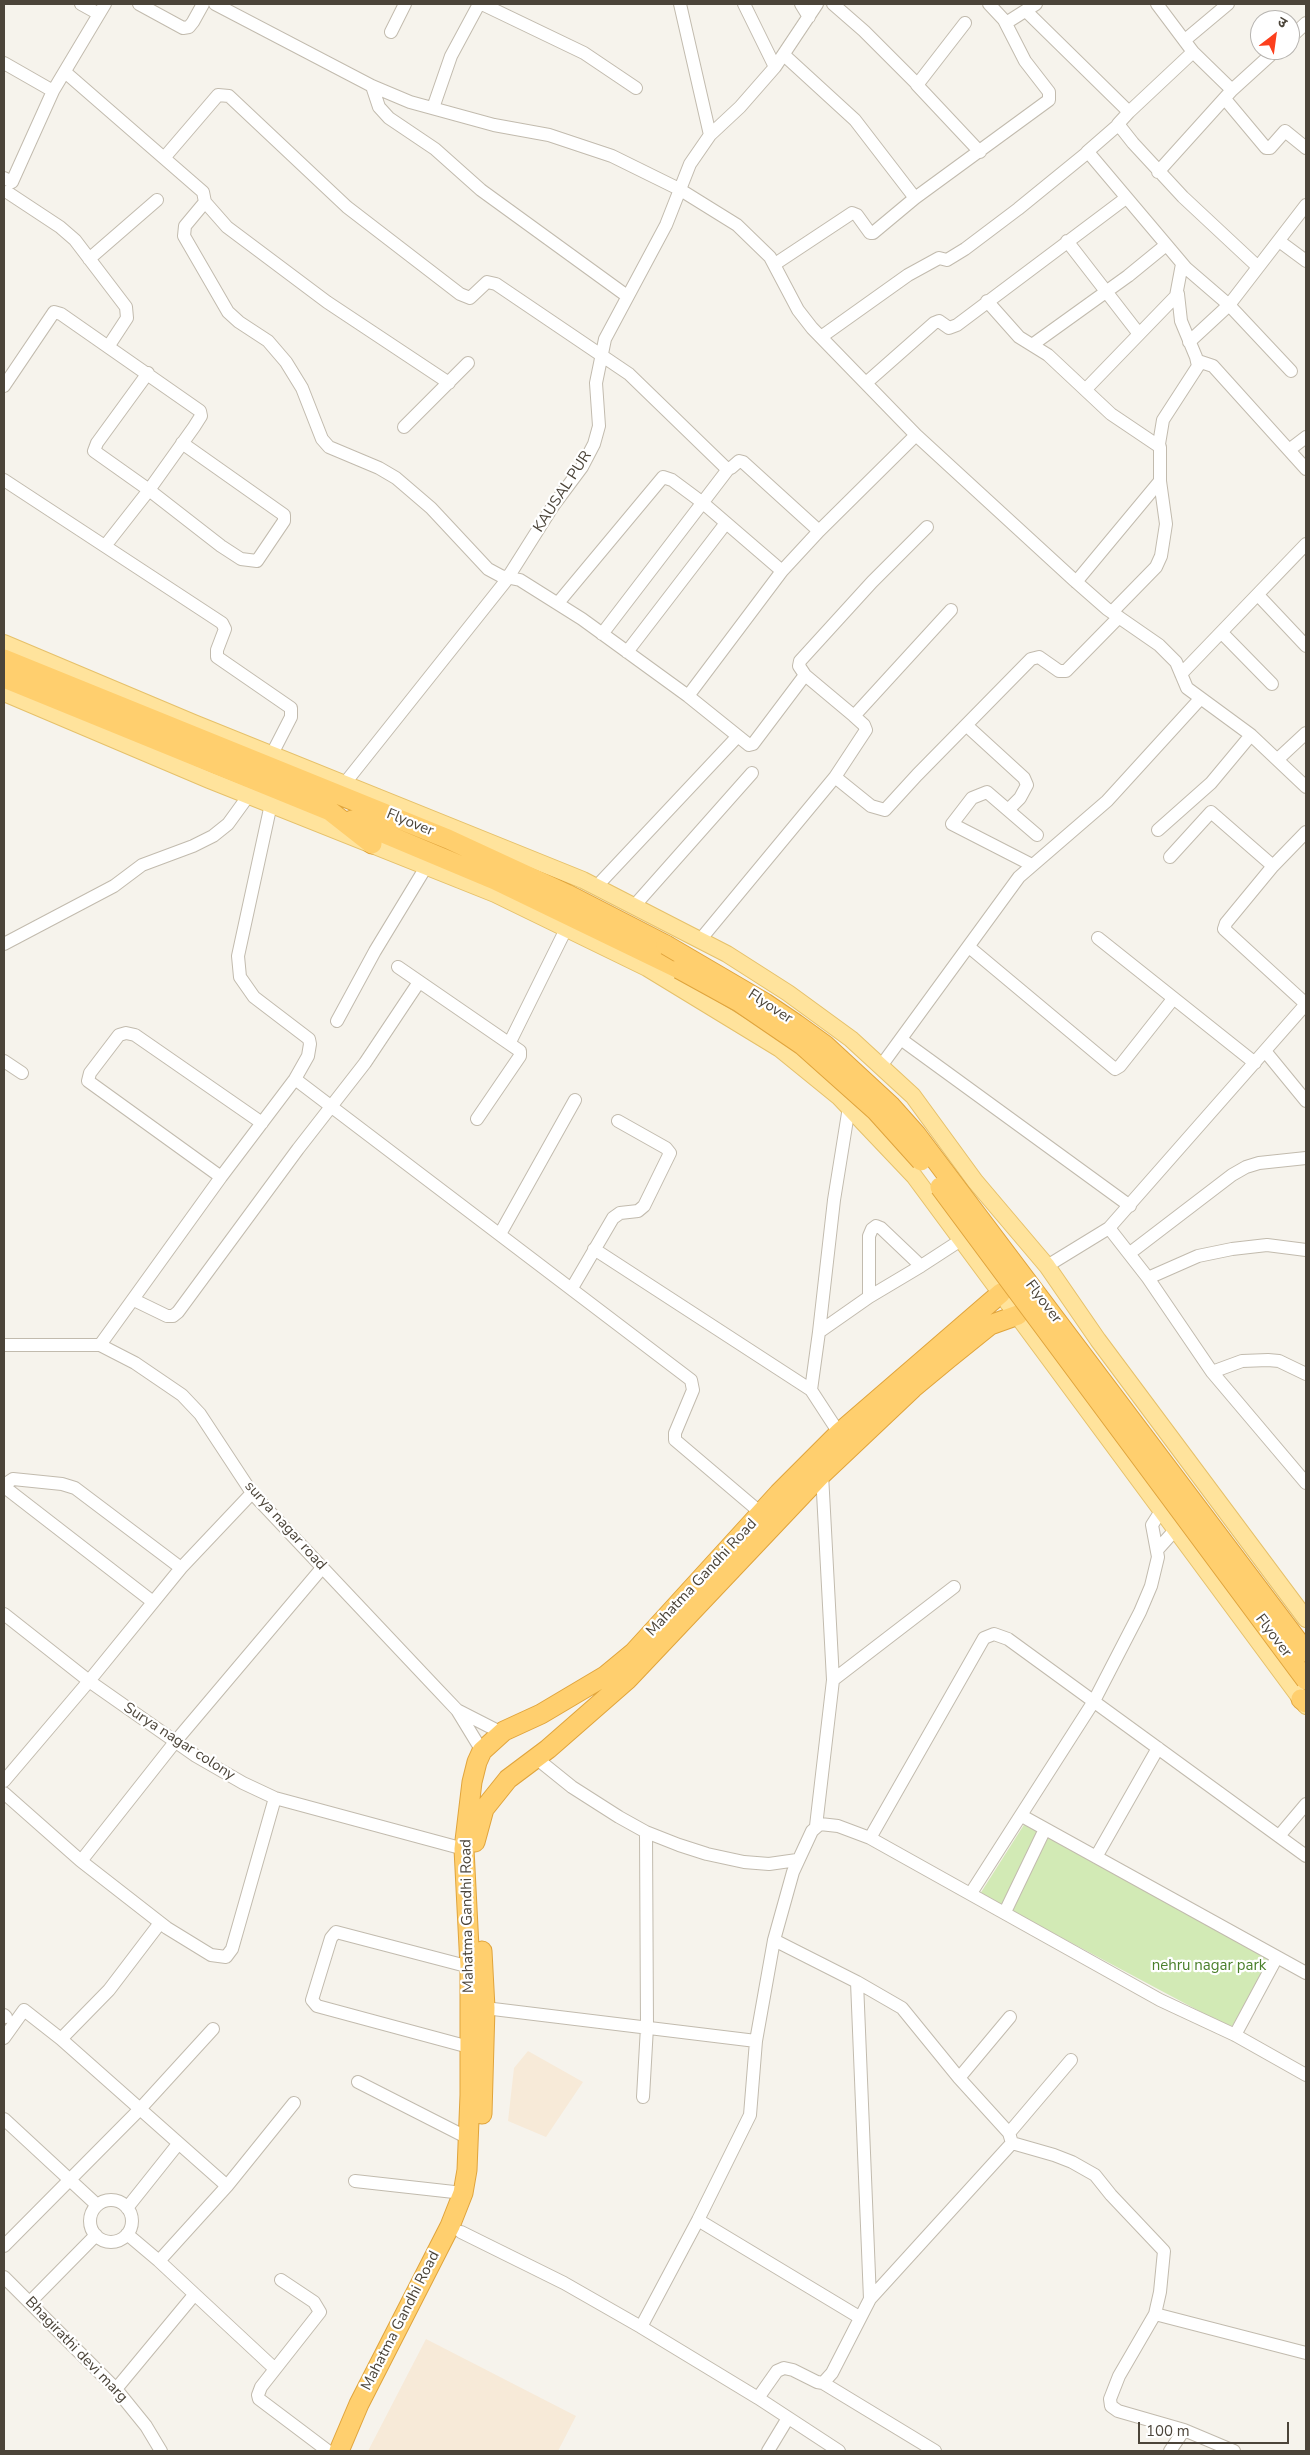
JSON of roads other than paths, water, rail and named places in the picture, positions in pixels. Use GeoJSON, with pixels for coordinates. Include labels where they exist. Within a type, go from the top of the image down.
{"type":"FeatureCollection","features":[{"type":"Feature","properties":{"kind":"highway","name":"Flyover"},"geometry":{"type":"LineString","coordinates":[[4,659],[448,839],[567,894],[666,945],[766,1003],[825,1045],[891,1106],[916,1134],[1306,1652]]}},
{"type":"Feature","properties":{"kind":"highway"},"geometry":{"type":"LineString","coordinates":[[4,678],[330,812],[372,844]]}},
{"type":"Feature","properties":{"kind":"highway","name":"Flyover"},"geometry":{"type":"LineString","coordinates":[[330,812],[495,880],[679,969],[739,1002],[802,1045],[857,1092],[906,1143],[1306,1680]]}},
{"type":"Feature","properties":{"kind":"highway","name":"Mahatma Gandhi Road"},"geometry":{"type":"LineString","coordinates":[[339,2451],[359,2404],[450,2226],[463,2193],[467,2170],[468,2138],[470,1966],[464,1849],[472,1782],[480,1756],[502,1733],[524,1720],[541,1714],[605,1676],[634,1652],[761,1513],[839,1433],[1001,1292]]}},
{"type":"Feature","properties":{"kind":"highway","name":"Mahatma Gandhi Road"},"geometry":{"type":"LineString","coordinates":[[352,2451],[397,2351],[460,2232],[478,2182],[485,2008],[475,1841],[484,1810],[508,1779],[559,1739],[628,1679],[822,1474],[913,1388],[990,1325],[1018,1316]]}},
{"type":"Feature","properties":{"kind":"highway"},"geometry":{"type":"LineString","coordinates":[[541,1714],[559,1739]]}},
{"type":"Feature","properties":{"kind":"highway"},"geometry":{"type":"LineString","coordinates":[[480,1756],[489,1775],[508,1779]]}},
{"type":"Feature","properties":{"kind":"main road"},"geometry":{"type":"LineString","coordinates":[[4,643],[596,887],[635,905],[727,954],[788,993],[851,1039],[913,1096],[976,1181],[1047,1266],[1080,1314],[1306,1619]]}},
{"type":"Feature","properties":{"kind":"main road"},"geometry":{"type":"LineString","coordinates":[[4,694],[270,804],[495,894],[647,968],[780,1049],[839,1097],[914,1176],[1304,1703]]}},
{"type":"Feature","properties":{"kind":"main road"},"geometry":{"type":"LineString","coordinates":[[974,1257],[1016,1229]]}},
{"type":"Feature","properties":{"kind":"main road"},"geometry":{"type":"LineString","coordinates":[[1040,1344],[1080,1314]]}},
{"type":"Feature","properties":{"kind":"street"},"geometry":{"type":"LineString","coordinates":[[81,4],[102,9],[53,91],[7,187],[75,240],[128,313],[127,318],[108,346]]}},
{"type":"Feature","properties":{"kind":"street"},"geometry":{"type":"LineString","coordinates":[[139,4],[183,28],[189,27],[194,22],[204,4]]}},
{"type":"Feature","properties":{"kind":"street"},"geometry":{"type":"LineString","coordinates":[[215,4],[372,86],[410,102],[494,125],[550,136],[592,148],[634,165],[679,189],[746,232],[775,264],[798,310],[821,337],[916,435],[1076,582],[1115,615],[1160,645],[1176,662],[1187,688],[1251,735],[1306,786]]}},
{"type":"Feature","properties":{"kind":"street"},"geometry":{"type":"LineString","coordinates":[[391,32],[405,4]]}},
{"type":"Feature","properties":{"kind":"street"},"geometry":{"type":"LineString","coordinates":[[433,108],[451,56],[481,4],[584,53],[636,88]]}},
{"type":"Feature","properties":{"kind":"street"},"geometry":{"type":"LineString","coordinates":[[680,4],[710,135]]}},
{"type":"Feature","properties":{"kind":"street"},"geometry":{"type":"LineString","coordinates":[[744,4],[775,67]]}},
{"type":"Feature","properties":{"kind":"street"},"geometry":{"type":"LineString","coordinates":[[801,4],[809,17]]}},
{"type":"Feature","properties":{"kind":"street","name":"KAUSAL PUR"},"geometry":{"type":"LineString","coordinates":[[345,783],[509,576],[553,506],[582,467],[594,444],[599,426],[596,383],[601,355],[608,332],[666,226],[690,164],[710,135],[740,107],[775,67],[817,4]]}},
{"type":"Feature","properties":{"kind":"street"},"geometry":{"type":"LineString","coordinates":[[833,4],[864,31],[917,84],[980,152]]}},
{"type":"Feature","properties":{"kind":"street"},"geometry":{"type":"LineString","coordinates":[[775,264],[850,214],[857,214],[872,233],[915,198],[980,152],[1050,97],[1019,52],[1006,23],[989,4]]}},
{"type":"Feature","properties":{"kind":"street"},"geometry":{"type":"LineString","coordinates":[[1157,4],[1193,52],[1229,94],[1267,148],[1285,131],[1306,148]]}},
{"type":"Feature","properties":{"kind":"street"},"geometry":{"type":"LineString","coordinates":[[1185,40],[1228,4]]}},
{"type":"Feature","properties":{"kind":"street"},"geometry":{"type":"LineString","coordinates":[[1006,23],[1031,7],[1129,112]]}},
{"type":"Feature","properties":{"kind":"street"},"geometry":{"type":"LineString","coordinates":[[917,84],[965,23]]}},
{"type":"Feature","properties":{"kind":"street"},"geometry":{"type":"LineString","coordinates":[[821,337],[908,275],[939,258],[947,260],[965,249],[1018,209],[1118,125],[1129,112],[1193,52]]}},
{"type":"Feature","properties":{"kind":"street"},"geometry":{"type":"LineString","coordinates":[[784,55],[854,120],[915,198]]}},
{"type":"Feature","properties":{"kind":"street"},"geometry":{"type":"LineString","coordinates":[[1158,172],[1229,94],[1265,60]]}},
{"type":"Feature","properties":{"kind":"street"},"geometry":{"type":"LineString","coordinates":[[4,63],[53,91]]}},
{"type":"Feature","properties":{"kind":"street"},"geometry":{"type":"LineString","coordinates":[[65,72],[203,192],[205,202],[227,227],[304,285],[449,383]]}},
{"type":"Feature","properties":{"kind":"street"},"geometry":{"type":"LineString","coordinates":[[372,86],[379,108],[389,118],[435,150],[481,190],[627,296]]}},
{"type":"Feature","properties":{"kind":"street"},"geometry":{"type":"LineString","coordinates":[[164,158],[218,95],[226,95],[347,207],[460,294],[471,298],[487,282],[493,282],[634,378],[724,466],[729,468]]}},
{"type":"Feature","properties":{"kind":"street"},"geometry":{"type":"LineString","coordinates":[[1118,125],[1158,172],[1258,267]]}},
{"type":"Feature","properties":{"kind":"street"},"geometry":{"type":"LineString","coordinates":[[1087,152],[1182,264],[1229,305],[1291,371]]}},
{"type":"Feature","properties":{"kind":"street"},"geometry":{"type":"LineString","coordinates":[[866,383],[934,322],[939,321],[950,328],[954,327],[1126,198]]}},
{"type":"Feature","properties":{"kind":"street"},"geometry":{"type":"LineString","coordinates":[[89,259],[157,200]]}},
{"type":"Feature","properties":{"kind":"street"},"geometry":{"type":"LineString","coordinates":[[205,202],[185,226],[184,236],[228,312],[239,322],[268,341],[286,362],[302,388],[326,444],[332,450],[379,468],[396,478],[431,508],[488,569],[497,574],[520,580],[558,603],[688,696],[737,737],[752,745],[805,675]]}},
{"type":"Feature","properties":{"kind":"street"},"geometry":{"type":"LineString","coordinates":[[1190,342],[1229,305],[1306,205]]}},
{"type":"Feature","properties":{"kind":"street"},"geometry":{"type":"LineString","coordinates":[[1278,240],[1306,261]]}},
{"type":"Feature","properties":{"kind":"street"},"geometry":{"type":"LineString","coordinates":[[1067,241],[1139,334]]}},
{"type":"Feature","properties":{"kind":"street"},"geometry":{"type":"LineString","coordinates":[[1032,345],[1106,292],[1166,245]]}},
{"type":"Feature","properties":{"kind":"street"},"geometry":{"type":"LineString","coordinates":[[835,777],[871,806],[885,810],[1031,659],[1039,657],[1059,671],[1066,672],[1160,560],[1166,524],[1160,481],[1161,449],[1159,444],[1163,420],[1197,368],[1198,361],[1181,321],[1178,294],[1182,264]]}},
{"type":"Feature","properties":{"kind":"street"},"geometry":{"type":"LineString","coordinates":[[1086,389],[1178,294]]}},
{"type":"Feature","properties":{"kind":"street"},"geometry":{"type":"LineString","coordinates":[[987,301],[1013,331],[1048,355],[1120,421],[1159,444]]}},
{"type":"Feature","properties":{"kind":"street"},"geometry":{"type":"LineString","coordinates":[[4,386],[54,312],[61,314],[200,411],[200,416],[150,490],[105,546]]}},
{"type":"Feature","properties":{"kind":"street"},"geometry":{"type":"LineString","coordinates":[[1198,361],[1213,366],[1306,470]]}},
{"type":"Feature","properties":{"kind":"street"},"geometry":{"type":"LineString","coordinates":[[404,427],[468,363]]}},
{"type":"Feature","properties":{"kind":"street"},"geometry":{"type":"LineString","coordinates":[[148,373],[94,450],[150,490],[234,555],[252,562],[259,560],[284,522],[284,516],[182,443]]}},
{"type":"Feature","properties":{"kind":"street"},"geometry":{"type":"LineString","coordinates":[[688,696],[782,571],[819,531],[916,435]]}},
{"type":"Feature","properties":{"kind":"street"},"geometry":{"type":"LineString","coordinates":[[1289,450],[1306,437]]}},
{"type":"Feature","properties":{"kind":"street"},"geometry":{"type":"LineString","coordinates":[[602,634],[729,468],[739,461],[743,462],[819,531]]}},
{"type":"Feature","properties":{"kind":"street"},"geometry":{"type":"LineString","coordinates":[[558,603],[661,479],[665,477],[672,480],[702,503],[782,571]]}},
{"type":"Feature","properties":{"kind":"street"},"geometry":{"type":"LineString","coordinates":[[4,480],[220,621],[225,629],[217,650],[217,656],[291,708],[291,717],[272,754]]}},
{"type":"Feature","properties":{"kind":"street"},"geometry":{"type":"LineString","coordinates":[[1076,582],[1160,481]]}},
{"type":"Feature","properties":{"kind":"street"},"geometry":{"type":"LineString","coordinates":[[628,652],[726,523]]}},
{"type":"Feature","properties":{"kind":"street"},"geometry":{"type":"LineString","coordinates":[[700,940],[835,777],[866,730],[864,725],[805,675],[799,666],[800,661],[872,582],[927,527]]}},
{"type":"Feature","properties":{"kind":"street"},"geometry":{"type":"LineString","coordinates":[[1181,674],[1306,544]]}},
{"type":"Feature","properties":{"kind":"street"},"geometry":{"type":"LineString","coordinates":[[1258,595],[1306,646]]}},
{"type":"Feature","properties":{"kind":"street"},"geometry":{"type":"LineString","coordinates":[[854,716],[951,610]]}},
{"type":"Feature","properties":{"kind":"street"},"geometry":{"type":"LineString","coordinates":[[1222,633],[1272,684]]}},
{"type":"Feature","properties":{"kind":"street"},"geometry":{"type":"LineString","coordinates":[[881,1066],[902,1040],[1013,886],[1032,865],[1108,802],[1200,699]]}},
{"type":"Feature","properties":{"kind":"street"},"geometry":{"type":"LineString","coordinates":[[966,725],[1024,778],[1027,785],[1020,798],[1008,810]]}},
{"type":"Feature","properties":{"kind":"street"},"geometry":{"type":"LineString","coordinates":[[1278,759],[1306,733]]}},
{"type":"Feature","properties":{"kind":"street"},"geometry":{"type":"LineString","coordinates":[[1158,830],[1211,783],[1251,735]]}},
{"type":"Feature","properties":{"kind":"street"},"geometry":{"type":"LineString","coordinates":[[596,887],[737,737]]}},
{"type":"Feature","properties":{"kind":"street"},"geometry":{"type":"LineString","coordinates":[[635,905],[752,773]]}},
{"type":"Feature","properties":{"kind":"street"},"geometry":{"type":"LineString","coordinates":[[1032,865],[952,824],[972,798],[987,792],[1037,835]]}},
{"type":"Feature","properties":{"kind":"street"},"geometry":{"type":"LineString","coordinates":[[4,944],[114,886],[142,865],[193,846],[213,836],[228,824],[249,795]]}},
{"type":"Feature","properties":{"kind":"street"},"geometry":{"type":"LineString","coordinates":[[100,1345],[221,1177],[296,1079],[308,1056],[310,1044],[308,1039],[254,997],[243,984],[238,966],[238,956],[270,804]]}},
{"type":"Feature","properties":{"kind":"street"},"geometry":{"type":"LineString","coordinates":[[1170,858],[1211,812],[1273,866]]}},
{"type":"Feature","properties":{"kind":"street"},"geometry":{"type":"LineString","coordinates":[[1047,1266],[1109,1228],[1306,1004],[1224,929],[1273,866],[1306,832]]}},
{"type":"Feature","properties":{"kind":"street"},"geometry":{"type":"LineString","coordinates":[[337,1021],[375,951],[426,867]]}},
{"type":"Feature","properties":{"kind":"street"},"geometry":{"type":"LineString","coordinates":[[510,1042],[566,929]]}},
{"type":"Feature","properties":{"kind":"street"},"geometry":{"type":"LineString","coordinates":[[1098,938],[1254,1063]]}},
{"type":"Feature","properties":{"kind":"street"},"geometry":{"type":"LineString","coordinates":[[969,947],[1115,1069],[1120,1066],[1173,999]]}},
{"type":"Feature","properties":{"kind":"street"},"geometry":{"type":"LineString","coordinates":[[398,966],[518,1049],[520,1056],[478,1118]]}},
{"type":"Feature","properties":{"kind":"street"},"geometry":{"type":"LineString","coordinates":[[134,1300],[167,1316],[176,1315],[298,1149],[332,1107],[419,982]]}},
{"type":"Feature","properties":{"kind":"street"},"geometry":{"type":"LineString","coordinates":[[221,1177],[88,1081],[90,1073],[119,1035],[126,1033],[134,1035],[262,1123]]}},
{"type":"Feature","properties":{"kind":"street"},"geometry":{"type":"LineString","coordinates":[[902,1040],[1130,1206]]}},
{"type":"Feature","properties":{"kind":"street"},"geometry":{"type":"LineString","coordinates":[[1265,1050],[1306,1101]]}},
{"type":"Feature","properties":{"kind":"street"},"geometry":{"type":"LineString","coordinates":[[4,1060],[22,1073]]}},
{"type":"Feature","properties":{"kind":"street"},"geometry":{"type":"LineString","coordinates":[[296,1079],[691,1380],[693,1390],[675,1433],[675,1440],[761,1513]]}},
{"type":"Feature","properties":{"kind":"street"},"geometry":{"type":"LineString","coordinates":[[500,1234],[575,1100]]}},
{"type":"Feature","properties":{"kind":"street"},"geometry":{"type":"LineString","coordinates":[[811,1390],[834,1200],[849,1107]]}},
{"type":"Feature","properties":{"kind":"street"},"geometry":{"type":"LineString","coordinates":[[572,1288],[613,1218],[620,1213],[638,1211],[644,1206],[670,1153],[666,1148],[618,1121]]}},
{"type":"Feature","properties":{"kind":"street"},"geometry":{"type":"LineString","coordinates":[[1130,1253],[1246,1167],[1259,1163],[1306,1158]]}},
{"type":"Feature","properties":{"kind":"street"},"geometry":{"type":"LineString","coordinates":[[868,1298],[869,1236],[874,1227],[881,1228],[890,1235],[921,1266]]}},
{"type":"Feature","properties":{"kind":"street"},"geometry":{"type":"LineString","coordinates":[[1109,1228],[1148,1278],[1212,1372],[1306,1483]]}},
{"type":"Feature","properties":{"kind":"street"},"geometry":{"type":"LineString","coordinates":[[819,1332],[868,1298],[961,1240]]}},
{"type":"Feature","properties":{"kind":"street"},"geometry":{"type":"LineString","coordinates":[[1148,1278],[1198,1256],[1232,1249],[1267,1246],[1306,1250]]}},
{"type":"Feature","properties":{"kind":"street"},"geometry":{"type":"LineString","coordinates":[[594,1249],[811,1390],[839,1433]]}},
{"type":"Feature","properties":{"kind":"street","name":"surya nagar road"},"geometry":{"type":"LineString","coordinates":[[4,1345],[100,1345],[170,1384],[192,1404],[252,1493],[457,1710],[480,1756]]}},
{"type":"Feature","properties":{"kind":"street"},"geometry":{"type":"LineString","coordinates":[[1212,1372],[1242,1361],[1268,1360],[1279,1361],[1306,1374]]}},
{"type":"Feature","properties":{"kind":"street"},"geometry":{"type":"LineString","coordinates":[[641,2327],[698,2220],[750,2115],[756,2042],[774,1940],[797,1860],[816,1826],[833,1680],[822,1474]]}},
{"type":"Feature","properties":{"kind":"street"},"geometry":{"type":"LineString","coordinates":[[153,1602],[7,1489],[6,1483],[13,1479],[62,1484],[75,1488],[181,1568]]}},
{"type":"Feature","properties":{"kind":"street"},"geometry":{"type":"LineString","coordinates":[[4,1781],[181,1568],[252,1493]]}},
{"type":"Feature","properties":{"kind":"street"},"geometry":{"type":"LineString","coordinates":[[971,1892],[1022,1816],[1094,1701],[1146,1600],[1157,1562],[1158,1549],[1152,1525],[1161,1511]]}},
{"type":"Feature","properties":{"kind":"street"},"geometry":{"type":"LineString","coordinates":[[1158,1549],[1175,1530]]}},
{"type":"Feature","properties":{"kind":"street"},"geometry":{"type":"LineString","coordinates":[[81,1861],[175,1742],[322,1568]]}},
{"type":"Feature","properties":{"kind":"street"},"geometry":{"type":"LineString","coordinates":[[833,1680],[954,1587]]}},
{"type":"Feature","properties":{"kind":"street","name":"Surya nagar colony"},"geometry":{"type":"LineString","coordinates":[[4,1614],[89,1681],[215,1768],[275,1798],[464,1849]]}},
{"type":"Feature","properties":{"kind":"street"},"geometry":{"type":"LineString","coordinates":[[870,1838],[984,1638],[988,1635],[999,1635],[1008,1639],[1306,1856]]}},
{"type":"Feature","properties":{"kind":"street"},"geometry":{"type":"LineString","coordinates":[[457,1710],[502,1733]]}},
{"type":"Feature","properties":{"kind":"street"},"geometry":{"type":"LineString","coordinates":[[1096,1857],[1158,1748]]}},
{"type":"Feature","properties":{"kind":"street"},"geometry":{"type":"LineString","coordinates":[[536,1758],[572,1787],[646,1832],[707,1854],[744,1862],[769,1864],[797,1860]]}},
{"type":"Feature","properties":{"kind":"street"},"geometry":{"type":"LineString","coordinates":[[4,1792],[81,1861],[160,1923],[211,1955],[222,1957],[230,1954],[275,1798]]}},
{"type":"Feature","properties":{"kind":"street"},"geometry":{"type":"LineString","coordinates":[[1279,1836],[1306,1804]]}},
{"type":"Feature","properties":{"kind":"street"},"geometry":{"type":"LineString","coordinates":[[1022,1816],[1306,1974]]}},
{"type":"Feature","properties":{"kind":"street"},"geometry":{"type":"LineString","coordinates":[[816,1826],[825,1823],[870,1838],[971,1892],[1160,2000],[1235,2035],[1306,2075]]}},
{"type":"Feature","properties":{"kind":"street"},"geometry":{"type":"LineString","coordinates":[[1005,1912],[1046,1829]]}},
{"type":"Feature","properties":{"kind":"street"},"geometry":{"type":"LineString","coordinates":[[643,2097],[647,2027],[646,1832]]}},
{"type":"Feature","properties":{"kind":"street"},"geometry":{"type":"LineString","coordinates":[[61,2039],[109,1990],[160,1923]]}},
{"type":"Feature","properties":{"kind":"street"},"geometry":{"type":"LineString","coordinates":[[469,2047],[317,2006],[312,2000],[331,1938],[336,1932],[470,1966]]}},
{"type":"Feature","properties":{"kind":"street"},"geometry":{"type":"LineString","coordinates":[[774,1940],[857,1982],[893,2002],[907,2013],[958,2078],[1010,2138],[1072,2162],[1095,2175],[1110,2195],[1162,2247],[1164,2254],[1160,2292],[1155,2314],[1119,2376],[1110,2399],[1111,2406],[1118,2411],[1184,2430],[1234,2451]]}},
{"type":"Feature","properties":{"kind":"street"},"geometry":{"type":"LineString","coordinates":[[1235,2035],[1277,1957]]}},
{"type":"Feature","properties":{"kind":"street"},"geometry":{"type":"LineString","coordinates":[[857,1982],[870,2299]]}},
{"type":"Feature","properties":{"kind":"street"},"geometry":{"type":"LineString","coordinates":[[485,2008],[756,2042]]}},
{"type":"Feature","properties":{"kind":"street"},"geometry":{"type":"LineString","coordinates":[[4,2038],[24,2010],[61,2039],[138,2110],[227,2186]]}},
{"type":"Feature","properties":{"kind":"street"},"geometry":{"type":"LineString","coordinates":[[958,2078],[1010,2017]]}},
{"type":"Feature","properties":{"kind":"street"},"geometry":{"type":"LineString","coordinates":[[4,2246],[138,2110],[213,2029]]}},
{"type":"Feature","properties":{"kind":"street"},"geometry":{"type":"LineString","coordinates":[[823,2383],[832,2373],[859,2317],[870,2299],[1010,2138],[1071,2060]]}},
{"type":"Feature","properties":{"kind":"street"},"geometry":{"type":"LineString","coordinates":[[358,2082],[468,2138]]}},
{"type":"Feature","properties":{"kind":"street"},"geometry":{"type":"LineString","coordinates":[[159,2261],[227,2186],[294,2103]]}},
{"type":"Feature","properties":{"kind":"street"},"geometry":{"type":"LineString","coordinates":[[4,2118],[68,2181],[97,2205]]}},
{"type":"Feature","properties":{"kind":"street"},"geometry":{"type":"LineString","coordinates":[[127,2208],[178,2144]]}},
{"type":"Feature","properties":{"kind":"street"},"geometry":{"type":"LineString","coordinates":[[356,2181],[463,2193]]}},
{"type":"Feature","properties":{"kind":"street"},"geometry":{"type":"LineString","coordinates":[[109,2200],[122,2203],[127,2208],[132,2221],[127,2234],[115,2241],[108,2241],[96,2235],[90,2223],[90,2216],[97,2205],[109,2200]]}},
{"type":"Feature","properties":{"kind":"street"},"geometry":{"type":"LineString","coordinates":[[698,2220],[859,2317]]}},
{"type":"Feature","properties":{"kind":"street"},"geometry":{"type":"LineString","coordinates":[[460,2232],[504,2252],[641,2327],[758,2398],[839,2451]]}},
{"type":"Feature","properties":{"kind":"street"},"geometry":{"type":"LineString","coordinates":[[127,2234],[159,2261],[275,2369]]}},
{"type":"Feature","properties":{"kind":"street"},"geometry":{"type":"LineString","coordinates":[[30,2302],[96,2235]]}},
{"type":"Feature","properties":{"kind":"street","name":"Bhagirathi devi marg"},"geometry":{"type":"LineString","coordinates":[[4,2277],[116,2389],[146,2426],[161,2451]]}},
{"type":"Feature","properties":{"kind":"street"},"geometry":{"type":"LineString","coordinates":[[282,2280],[314,2302],[320,2310],[316,2318],[258,2392],[260,2399],[328,2451]]}},
{"type":"Feature","properties":{"kind":"street"},"geometry":{"type":"LineString","coordinates":[[116,2389],[194,2295]]}},
{"type":"Feature","properties":{"kind":"street"},"geometry":{"type":"LineString","coordinates":[[1155,2314],[1306,2353]]}},
{"type":"Feature","properties":{"kind":"street"},"geometry":{"type":"LineString","coordinates":[[758,2398],[774,2374],[780,2369],[793,2370],[816,2382],[823,2383],[935,2451]]}},
{"type":"Feature","properties":{"kind":"street"},"geometry":{"type":"LineString","coordinates":[[768,2451],[788,2418]]}},
{"type":"Feature","properties":{"kind":"street"},"geometry":{"type":"LineString","coordinates":[[1170,2451],[1184,2430]]}},
{"type":"Feature","properties":{"kind":"park label","name":"nehru nagar park"},"geometry":{"type":"Point","coordinates":[1209,1966]}}]}
